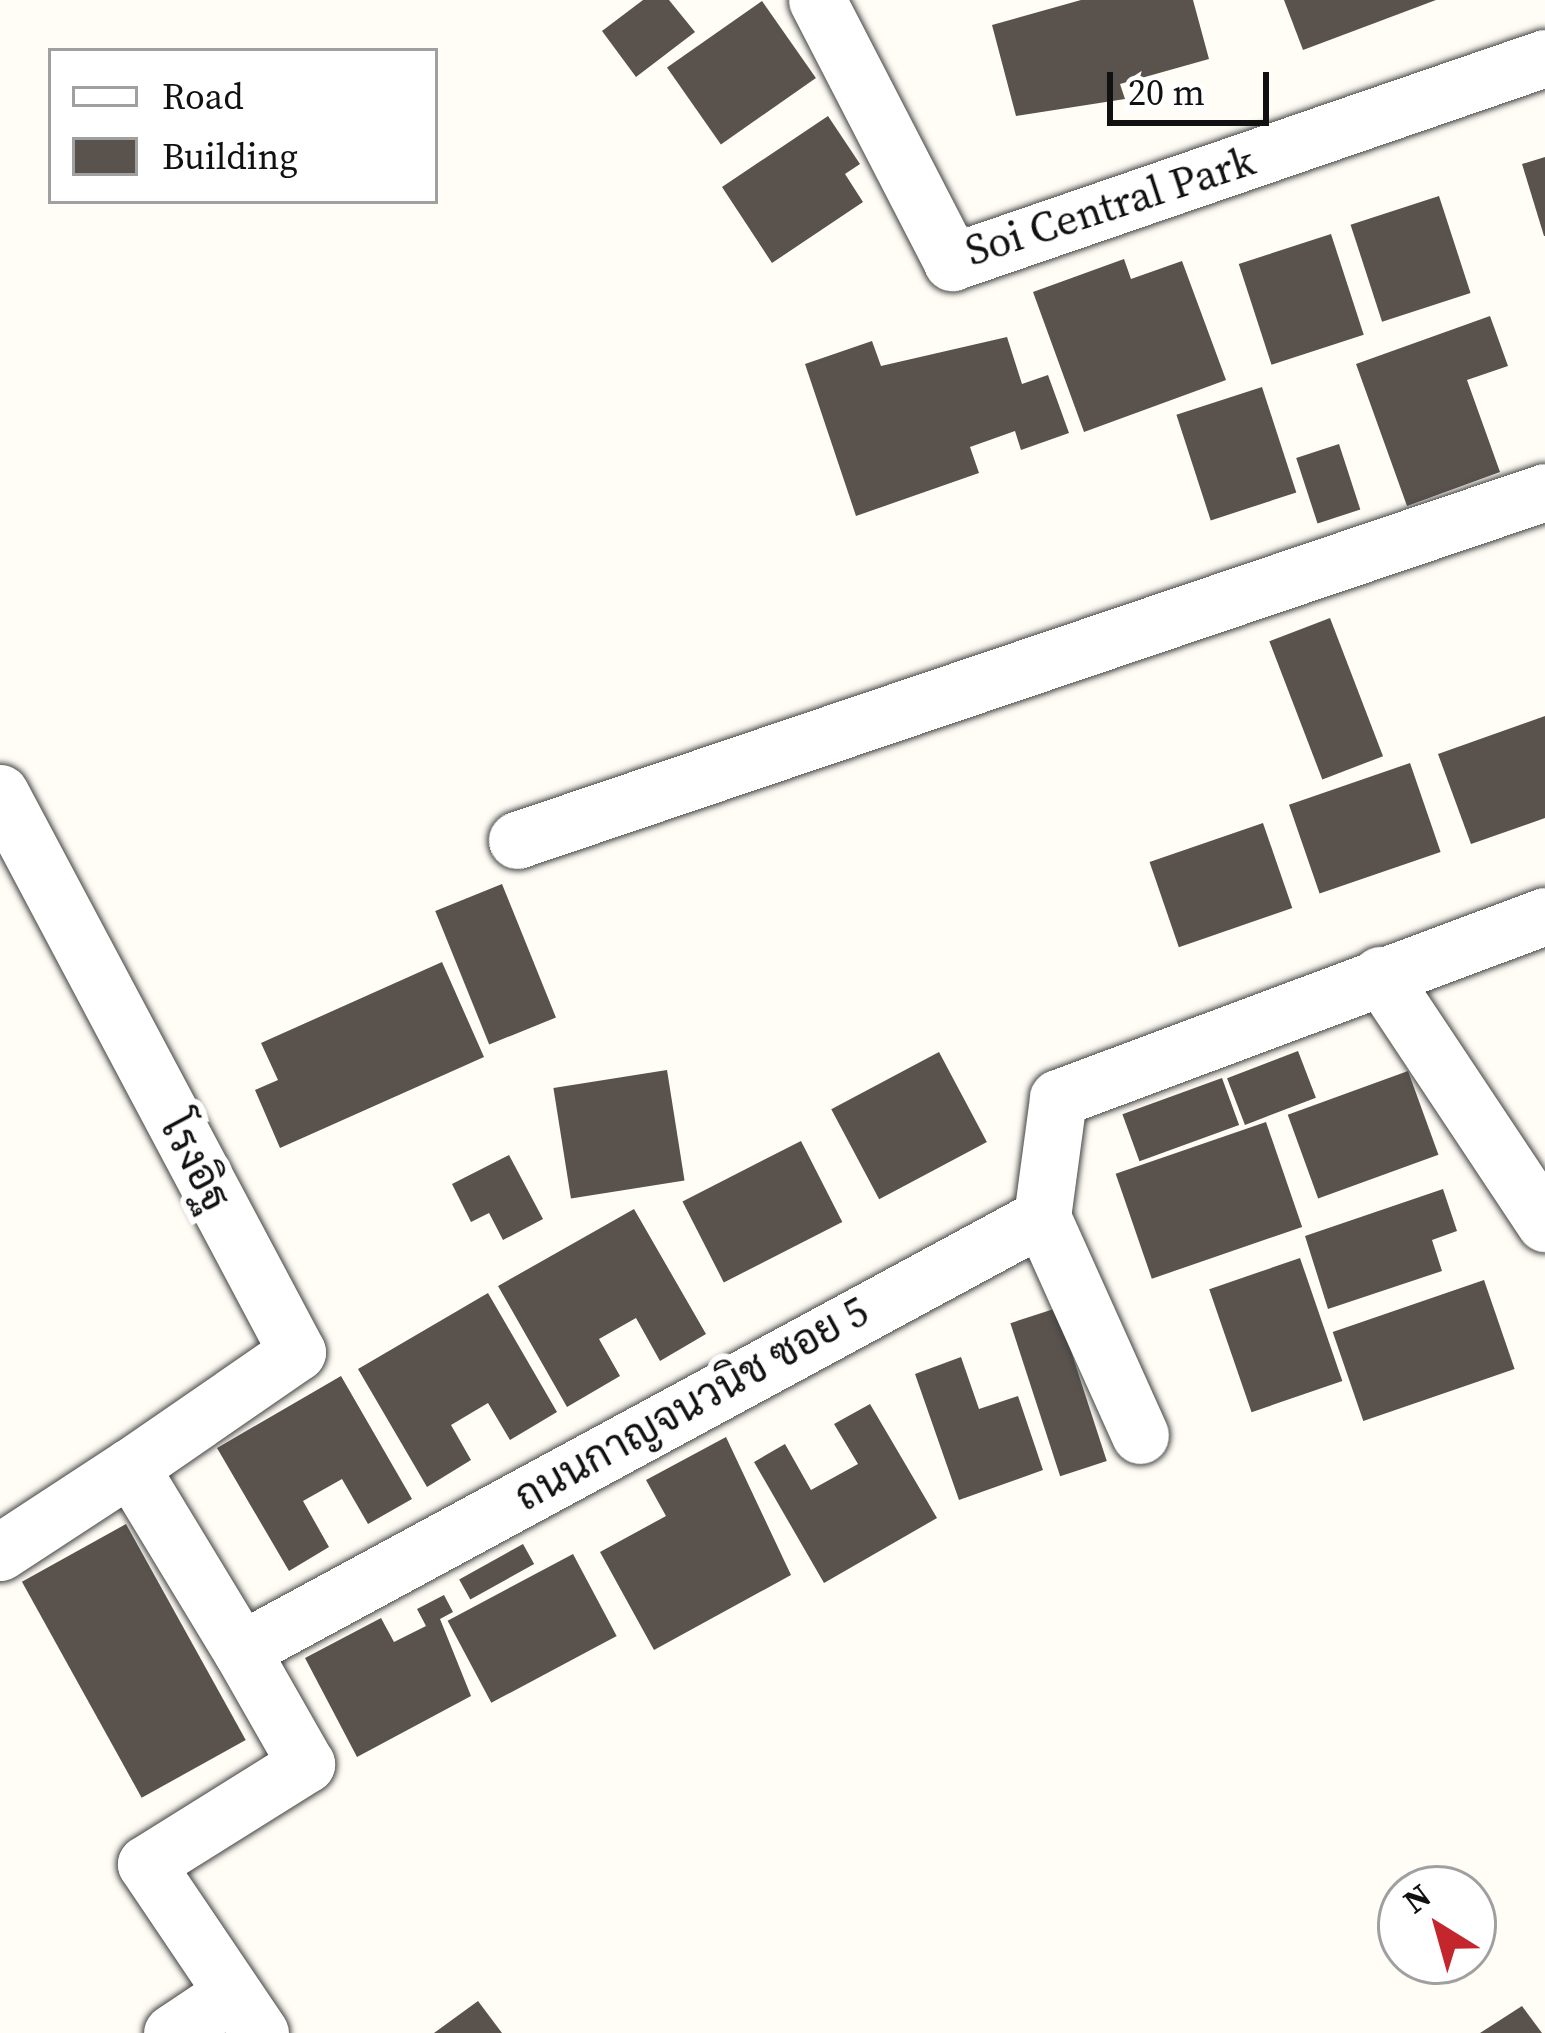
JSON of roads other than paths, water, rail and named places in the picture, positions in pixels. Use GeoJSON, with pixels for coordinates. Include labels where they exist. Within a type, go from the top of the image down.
{"type":"FeatureCollection","features":[{"type":"Feature","properties":{"kind":"street","name":"Soi Central Park"},"geometry":{"type":"LineString","coordinates":[[817,0],[952,262],[1545,58]]}},
{"type":"Feature","properties":{"kind":"street"},"geometry":{"type":"LineString","coordinates":[[517,840],[1545,492]]}},
{"type":"Feature","properties":{"kind":"street","name":"โรงอิฐ"},"geometry":{"type":"LineString","coordinates":[[0,794],[297,1352],[130,1467]]}},
{"type":"Feature","properties":{"kind":"street"},"geometry":{"type":"LineString","coordinates":[[1140,1435],[1042,1217],[1058,1098],[1545,916]]}},
{"type":"Feature","properties":{"kind":"street"},"geometry":{"type":"LineString","coordinates":[[1380,975],[1545,1223]]}},
{"type":"Feature","properties":{"kind":"street","name":"ถนนกาญจนวนิช ซอย 5"},"geometry":{"type":"LineString","coordinates":[[242,1650],[1042,1217]]}},
{"type":"Feature","properties":{"kind":"street"},"geometry":{"type":"LineString","coordinates":[[0,1552],[130,1467],[306,1764],[146,1864],[246,2013],[172,2033]]}}]}
